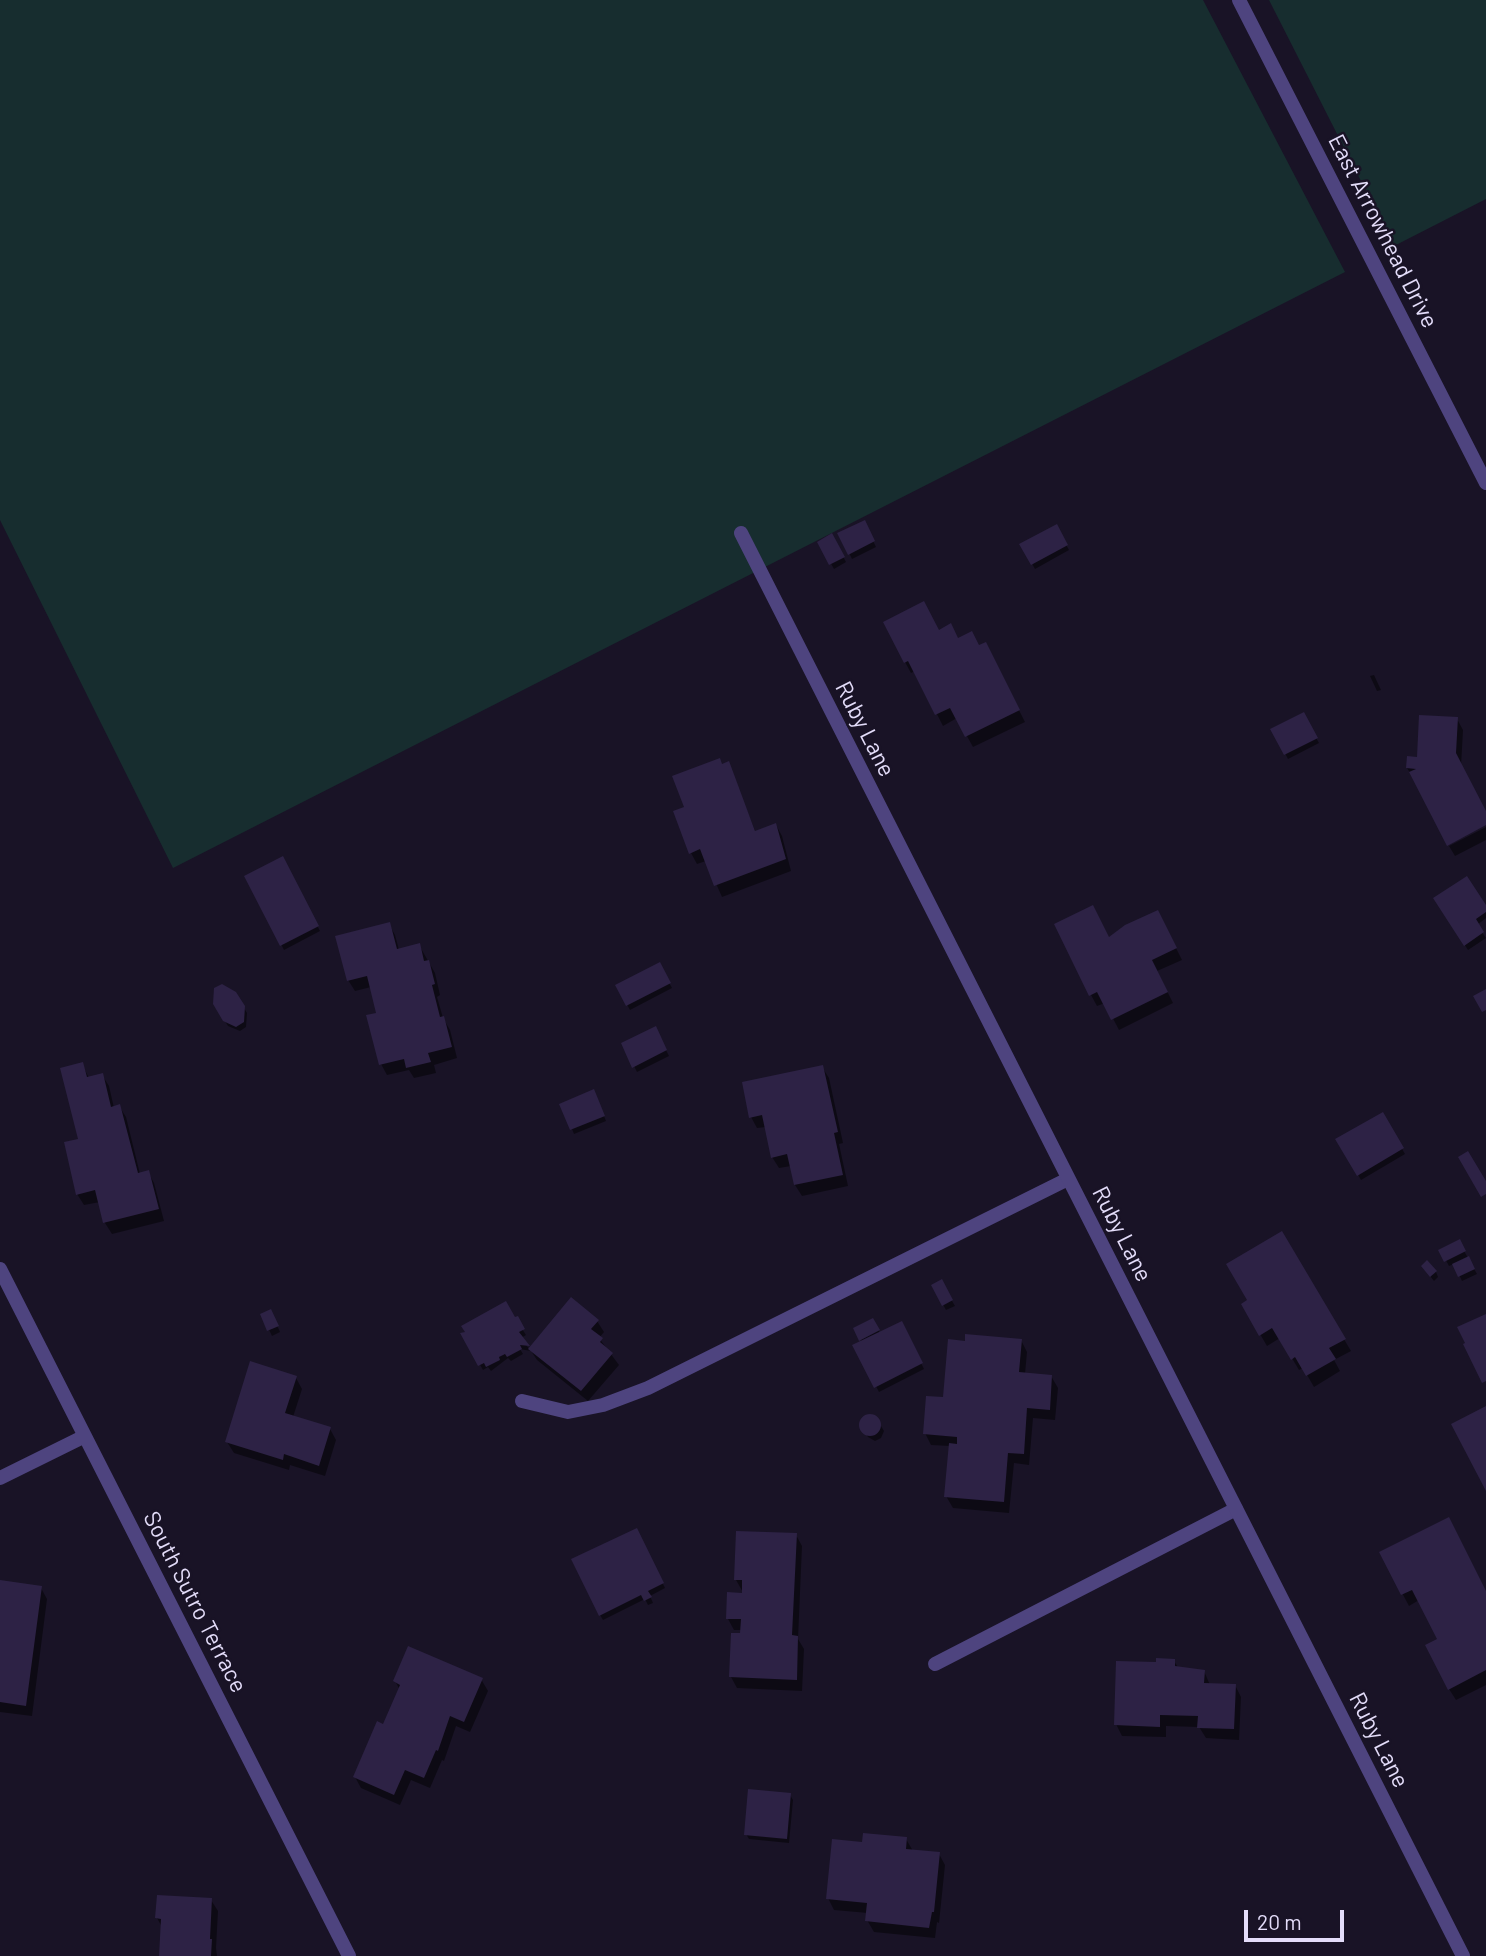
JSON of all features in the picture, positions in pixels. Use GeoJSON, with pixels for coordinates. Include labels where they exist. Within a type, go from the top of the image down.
{"type":"FeatureCollection","features":[{"type":"Feature","properties":{"kind":"street","name":"East Arrowhead Drive"},"geometry":{"type":"LineString","coordinates":[[1239,0],[1486,483]]}},
{"type":"Feature","properties":{"kind":"street","name":"Ruby Lane"},"geometry":{"type":"LineString","coordinates":[[741,533],[1463,1956]]}},
{"type":"Feature","properties":{"kind":"street"},"geometry":{"type":"LineString","coordinates":[[522,1401],[568,1412],[603,1405],[648,1388],[1069,1179]]}},
{"type":"Feature","properties":{"kind":"street","name":"South Sutro Terrace"},"geometry":{"type":"LineString","coordinates":[[0,1269],[349,1956]]}},
{"type":"Feature","properties":{"kind":"street"},"geometry":{"type":"LineString","coordinates":[[0,1478],[85,1436]]}},
{"type":"Feature","properties":{"kind":"street"},"geometry":{"type":"LineString","coordinates":[[936,1664],[1236,1509]]}},
{"type":"Feature","properties":{"kind":"green space"},"geometry":{"type":"Polygon","coordinates":[[[0,0],[1203,0],[1345,272],[173,868],[0,520],[0,0]]]}},
{"type":"Feature","properties":{"kind":"green space"},"geometry":{"type":"Polygon","coordinates":[[[1269,0],[1486,0],[1486,199],[1394,246],[1269,0]]]}},
{"type":"Feature","properties":{"kind":"building"},"geometry":{"type":"Polygon","coordinates":[[[865,520],[875,541],[848,555],[837,533],[865,520]]]}},
{"type":"Feature","properties":{"kind":"building"},"geometry":{"type":"Polygon","coordinates":[[[1057,524],[1068,545],[1031,565],[1019,544],[1057,524]]]}},
{"type":"Feature","properties":{"kind":"building"},"geometry":{"type":"Polygon","coordinates":[[[832,533],[845,557],[829,565],[817,542],[832,533]]]}},
{"type":"Feature","properties":{"kind":"building"},"geometry":{"type":"Polygon","coordinates":[[[924,601],[939,630],[951,623],[958,638],[972,631],[979,645],[986,642],[1020,710],[965,737],[950,708],[935,715],[908,661],[904,663],[883,622],[924,601]]]}},
{"type":"Feature","properties":{"kind":"building"},"geometry":{"type":"Polygon","coordinates":[[[1304,712],[1318,738],[1284,755],[1270,729],[1304,712]]]}},
{"type":"Feature","properties":{"kind":"building"},"geometry":{"type":"Polygon","coordinates":[[[1419,715],[1458,717],[1456,753],[1486,811],[1486,825],[1447,846],[1409,772],[1416,769],[1406,768],[1407,756],[1417,757],[1419,715]]]}},
{"type":"Feature","properties":{"kind":"building"},"geometry":{"type":"Polygon","coordinates":[[[720,758],[722,764],[729,761],[755,831],[776,823],[786,859],[714,886],[700,849],[689,854],[673,811],[684,807],[672,776],[720,758]]]}},
{"type":"Feature","properties":{"kind":"building"},"geometry":{"type":"Polygon","coordinates":[[[283,856],[319,926],[280,946],[244,876],[283,856]]]}},
{"type":"Feature","properties":{"kind":"building"},"geometry":{"type":"Polygon","coordinates":[[[1467,876],[1486,905],[1486,912],[1476,919],[1484,932],[1464,946],[1433,898],[1467,876]]]}},
{"type":"Feature","properties":{"kind":"building"},"geometry":{"type":"Polygon","coordinates":[[[1093,905],[1109,937],[1125,925],[1158,910],[1177,948],[1152,960],[1168,992],[1111,1020],[1097,992],[1089,996],[1054,924],[1093,905]]]}},
{"type":"Feature","properties":{"kind":"building"},"geometry":{"type":"Polygon","coordinates":[[[390,922],[397,949],[420,943],[424,961],[429,960],[440,1017],[444,1016],[452,1047],[428,1053],[431,1062],[406,1068],[404,1059],[379,1065],[366,1015],[376,1013],[367,976],[347,981],[335,936],[390,922]]]}},
{"type":"Feature","properties":{"kind":"building"},"geometry":{"type":"Polygon","coordinates":[[[660,962],[671,983],[626,1006],[615,985],[660,962]]]}},
{"type":"Feature","properties":{"kind":"building"},"geometry":{"type":"Polygon","coordinates":[[[222,984],[236,992],[245,1006],[244,1022],[236,1027],[223,1021],[213,1004],[214,988],[222,984]]]}},
{"type":"Feature","properties":{"kind":"building"},"geometry":{"type":"Polygon","coordinates":[[[1486,989],[1486,1010],[1482,1012],[1473,996],[1486,989]]]}},
{"type":"Feature","properties":{"kind":"building"},"geometry":{"type":"Polygon","coordinates":[[[656,1026],[667,1050],[632,1068],[621,1043],[656,1026]]]}},
{"type":"Feature","properties":{"kind":"building"},"geometry":{"type":"Polygon","coordinates":[[[83,1062],[87,1077],[103,1073],[111,1107],[120,1104],[138,1173],[149,1170],[159,1209],[103,1223],[95,1190],[76,1195],[64,1142],[78,1139],[60,1068],[83,1062]]]}},
{"type":"Feature","properties":{"kind":"building"},"geometry":{"type":"Polygon","coordinates":[[[823,1065],[838,1132],[834,1133],[843,1175],[794,1185],[787,1154],[771,1158],[762,1115],[749,1118],[742,1082],[823,1065]]]}},
{"type":"Feature","properties":{"kind":"building"},"geometry":{"type":"Polygon","coordinates":[[[594,1089],[605,1116],[570,1130],[559,1104],[594,1089]]]}},
{"type":"Feature","properties":{"kind":"building"},"geometry":{"type":"Polygon","coordinates":[[[1383,1112],[1404,1148],[1357,1176],[1335,1139],[1383,1112]]]}},
{"type":"Feature","properties":{"kind":"building"},"geometry":{"type":"Polygon","coordinates":[[[1468,1151],[1486,1181],[1486,1194],[1481,1197],[1458,1157],[1468,1151]]]}},
{"type":"Feature","properties":{"kind":"building"},"geometry":{"type":"Polygon","coordinates":[[[1282,1231],[1346,1339],[1329,1348],[1336,1359],[1306,1376],[1295,1357],[1291,1360],[1272,1328],[1259,1336],[1241,1304],[1247,1300],[1226,1264],[1282,1231]]]}},
{"type":"Feature","properties":{"kind":"building"},"geometry":{"type":"Polygon","coordinates":[[[1460,1239],[1466,1251],[1444,1262],[1438,1250],[1460,1239]]]}},
{"type":"Feature","properties":{"kind":"building"},"geometry":{"type":"Polygon","coordinates":[[[1469,1256],[1475,1269],[1458,1277],[1452,1264],[1469,1256]]]}},
{"type":"Feature","properties":{"kind":"building"},"geometry":{"type":"Polygon","coordinates":[[[1427,1260],[1437,1271],[1430,1277],[1421,1266],[1427,1260]]]}},
{"type":"Feature","properties":{"kind":"building"},"geometry":{"type":"Polygon","coordinates":[[[942,1279],[953,1300],[942,1306],[931,1285],[942,1279]]]}},
{"type":"Feature","properties":{"kind":"building"},"geometry":{"type":"Polygon","coordinates":[[[571,1297],[599,1320],[591,1329],[603,1338],[600,1342],[613,1353],[581,1391],[528,1349],[571,1297]]]}},
{"type":"Feature","properties":{"kind":"building"},"geometry":{"type":"Polygon","coordinates":[[[506,1301],[525,1329],[519,1332],[530,1346],[520,1345],[522,1349],[507,1357],[505,1354],[499,1357],[500,1360],[486,1367],[484,1363],[478,1366],[460,1333],[465,1332],[461,1326],[506,1301]]]}},
{"type":"Feature","properties":{"kind":"building"},"geometry":{"type":"Polygon","coordinates":[[[271,1309],[279,1326],[267,1331],[260,1314],[271,1309]]]}},
{"type":"Feature","properties":{"kind":"building"},"geometry":{"type":"Polygon","coordinates":[[[1486,1314],[1486,1381],[1482,1383],[1457,1327],[1486,1314]]]}},
{"type":"Feature","properties":{"kind":"building"},"geometry":{"type":"Polygon","coordinates":[[[873,1318],[880,1330],[859,1341],[853,1328],[873,1318]]]}},
{"type":"Feature","properties":{"kind":"building"},"geometry":{"type":"Polygon","coordinates":[[[902,1321],[923,1363],[874,1388],[852,1345],[902,1321]]]}},
{"type":"Feature","properties":{"kind":"building"},"geometry":{"type":"Polygon","coordinates":[[[965,1334],[1022,1339],[1019,1372],[1052,1375],[1050,1410],[1027,1408],[1024,1454],[1008,1453],[1004,1502],[944,1497],[949,1443],[957,1444],[957,1437],[923,1434],[926,1396],[943,1397],[948,1339],[965,1341],[965,1334]]]}},
{"type":"Feature","properties":{"kind":"building"},"geometry":{"type":"Polygon","coordinates":[[[250,1361],[297,1376],[285,1413],[331,1427],[319,1466],[284,1454],[283,1460],[225,1442],[250,1361]]]}},
{"type":"Feature","properties":{"kind":"building"},"geometry":{"type":"Polygon","coordinates":[[[1486,1406],[1486,1491],[1451,1424],[1486,1406]]]}},
{"type":"Feature","properties":{"kind":"building"},"geometry":{"type":"Polygon","coordinates":[[[870,1414],[878,1417],[881,1425],[878,1433],[870,1436],[862,1433],[859,1425],[862,1417],[870,1414]]]}},
{"type":"Feature","properties":{"kind":"building"},"geometry":{"type":"Polygon","coordinates":[[[1449,1517],[1486,1591],[1486,1670],[1448,1690],[1425,1645],[1437,1639],[1412,1590],[1401,1595],[1379,1552],[1449,1517]]]}},
{"type":"Feature","properties":{"kind":"building"},"geometry":{"type":"Polygon","coordinates":[[[637,1528],[664,1583],[648,1591],[652,1597],[644,1601],[641,1595],[599,1616],[571,1559],[637,1528]]]}},
{"type":"Feature","properties":{"kind":"building"},"geometry":{"type":"Polygon","coordinates":[[[736,1531],[797,1533],[792,1635],[798,1636],[797,1680],[729,1677],[731,1633],[740,1633],[741,1619],[726,1619],[727,1592],[742,1593],[742,1580],[734,1580],[736,1531]]]}},
{"type":"Feature","properties":{"kind":"building"},"geometry":{"type":"Polygon","coordinates":[[[0,1580],[42,1586],[26,1706],[0,1702],[0,1580]]]}},
{"type":"Feature","properties":{"kind":"building"},"geometry":{"type":"Polygon","coordinates":[[[408,1646],[483,1678],[464,1722],[450,1716],[438,1751],[436,1750],[424,1778],[405,1770],[394,1795],[353,1777],[377,1721],[383,1724],[400,1685],[393,1681],[408,1646]]]}},
{"type":"Feature","properties":{"kind":"building"},"geometry":{"type":"Polygon","coordinates":[[[1156,1658],[1175,1659],[1175,1666],[1205,1670],[1204,1683],[1236,1684],[1234,1729],[1197,1728],[1198,1716],[1160,1715],[1160,1727],[1114,1725],[1116,1661],[1156,1662],[1156,1658]]]}},
{"type":"Feature","properties":{"kind":"building"},"geometry":{"type":"Polygon","coordinates":[[[748,1789],[791,1793],[787,1839],[744,1835],[748,1789]]]}},
{"type":"Feature","properties":{"kind":"building"},"geometry":{"type":"Polygon","coordinates":[[[863,1833],[907,1837],[906,1849],[940,1852],[934,1912],[929,1928],[865,1921],[867,1903],[826,1899],[832,1839],[862,1842],[863,1833]]]}},
{"type":"Feature","properties":{"kind":"building"},"geometry":{"type":"Polygon","coordinates":[[[157,1895],[212,1898],[211,1956],[159,1956],[161,1919],[155,1918],[157,1895]]]}}]}
